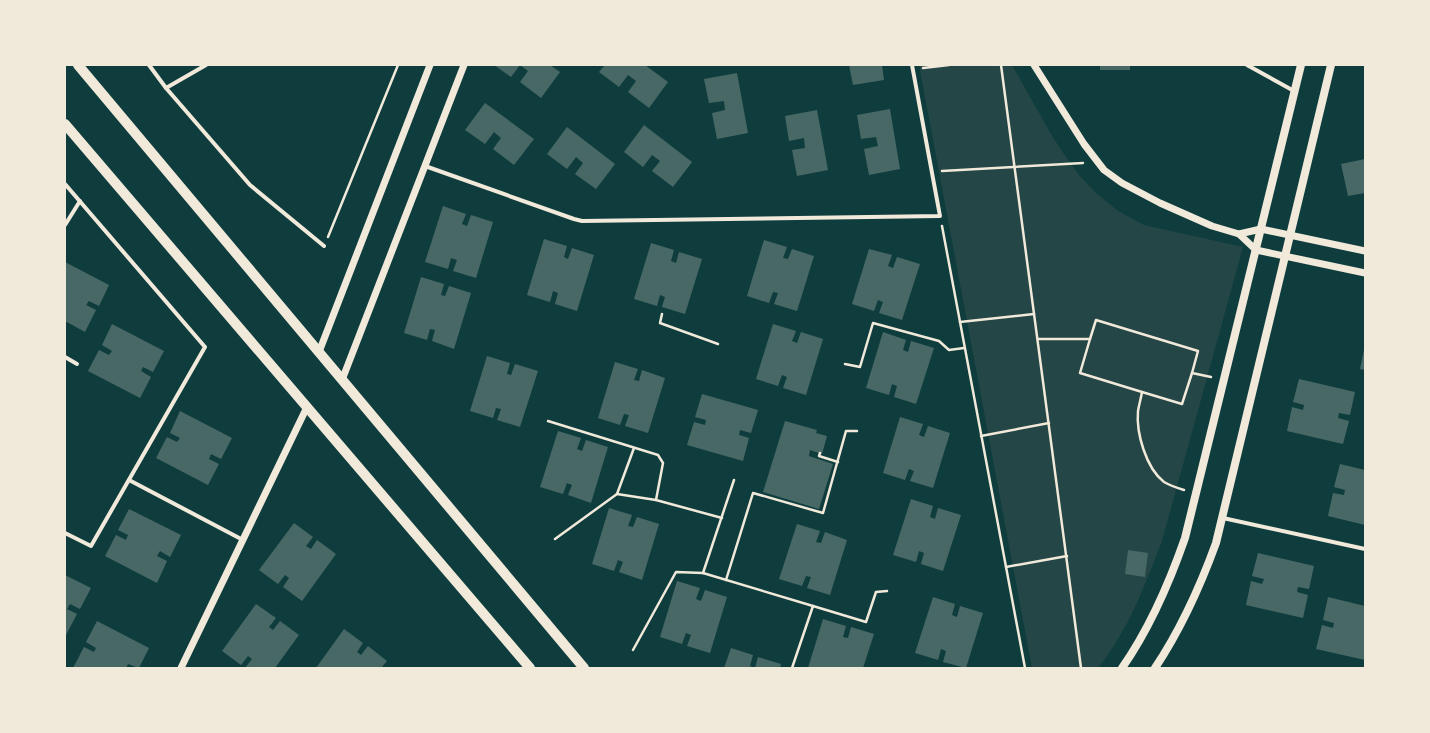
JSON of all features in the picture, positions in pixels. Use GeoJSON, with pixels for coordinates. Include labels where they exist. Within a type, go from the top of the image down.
{"type":"FeatureCollection","features":[{"type":"Feature","properties":{"kind":"main road"},"geometry":{"type":"LineString","coordinates":[[78,65],[584,668]]}},
{"type":"Feature","properties":{"kind":"main road"},"geometry":{"type":"LineString","coordinates":[[1122,668],[1150,621],[1169,581],[1185,538],[1301,65]]}},
{"type":"Feature","properties":{"kind":"main road"},"geometry":{"type":"LineString","coordinates":[[1155,668],[1181,625],[1202,580],[1216,543],[1331,65]]}},
{"type":"Feature","properties":{"kind":"main road"},"geometry":{"type":"LineString","coordinates":[[65,124],[530,668]]}},
{"type":"Feature","properties":{"kind":"street"},"geometry":{"type":"LineString","coordinates":[[149,65],[166,88],[250,185],[324,246]]}},
{"type":"Feature","properties":{"kind":"street"},"geometry":{"type":"LineString","coordinates":[[166,88],[206,65]]}},
{"type":"Feature","properties":{"kind":"street"},"geometry":{"type":"LineString","coordinates":[[319,352],[430,65]]}},
{"type":"Feature","properties":{"kind":"street"},"geometry":{"type":"LineString","coordinates":[[342,380],[464,65]]}},
{"type":"Feature","properties":{"kind":"street"},"geometry":{"type":"LineString","coordinates":[[1034,65],[1084,144],[1104,170],[1122,183],[1160,203],[1206,224],[1239,234],[1256,250],[1365,273]]}},
{"type":"Feature","properties":{"kind":"street"},"geometry":{"type":"LineString","coordinates":[[1247,65],[1294,91]]}},
{"type":"Feature","properties":{"kind":"street"},"geometry":{"type":"LineString","coordinates":[[425,166],[582,221],[940,216],[913,67]]}},
{"type":"Feature","properties":{"kind":"street"},"geometry":{"type":"LineString","coordinates":[[65,184],[205,347],[91,546],[65,533]]}},
{"type":"Feature","properties":{"kind":"street"},"geometry":{"type":"LineString","coordinates":[[65,225],[80,201]]}},
{"type":"Feature","properties":{"kind":"street"},"geometry":{"type":"LineString","coordinates":[[1239,234],[1261,229],[1365,251]]}},
{"type":"Feature","properties":{"kind":"street"},"geometry":{"type":"LineString","coordinates":[[65,357],[77,364]]}},
{"type":"Feature","properties":{"kind":"street"},"geometry":{"type":"LineString","coordinates":[[181,668],[307,407]]}},
{"type":"Feature","properties":{"kind":"street"},"geometry":{"type":"LineString","coordinates":[[129,480],[243,540]]}},
{"type":"Feature","properties":{"kind":"street"},"geometry":{"type":"LineString","coordinates":[[1223,518],[1365,549]]}},
{"type":"Feature","properties":{"kind":"path"},"geometry":{"type":"LineString","coordinates":[[324,246],[398,65]]}},
{"type":"Feature","properties":{"kind":"path"},"geometry":{"type":"LineString","coordinates":[[913,67],[949,65]]}},
{"type":"Feature","properties":{"kind":"path"},"geometry":{"type":"LineString","coordinates":[[1001,65],[1081,668]]}},
{"type":"Feature","properties":{"kind":"path"},"geometry":{"type":"LineString","coordinates":[[931,172],[1098,162]]}},
{"type":"Feature","properties":{"kind":"path"},"geometry":{"type":"LineString","coordinates":[[940,216],[1025,668]]}},
{"type":"Feature","properties":{"kind":"path"},"geometry":{"type":"LineString","coordinates":[[662,314],[660,323],[718,344]]}},
{"type":"Feature","properties":{"kind":"path"},"geometry":{"type":"LineString","coordinates":[[960,322],[1034,314]]}},
{"type":"Feature","properties":{"kind":"path"},"geometry":{"type":"LineString","coordinates":[[1096,320],[1198,351],[1182,404],[1080,373],[1090,339],[1096,320]]}},
{"type":"Feature","properties":{"kind":"path"},"geometry":{"type":"LineString","coordinates":[[845,364],[860,367],[873,323],[939,341],[949,350],[964,348]]}},
{"type":"Feature","properties":{"kind":"path"},"geometry":{"type":"LineString","coordinates":[[1038,339],[1090,339]]}},
{"type":"Feature","properties":{"kind":"path"},"geometry":{"type":"LineString","coordinates":[[1192,373],[1224,380]]}},
{"type":"Feature","properties":{"kind":"path"},"geometry":{"type":"LineString","coordinates":[[1142,392],[1138,410],[1138,426],[1142,446],[1147,459],[1155,472],[1164,481],[1174,487],[1196,494]]}},
{"type":"Feature","properties":{"kind":"path"},"geometry":{"type":"LineString","coordinates":[[548,421],[658,455],[663,464],[656,500]]}},
{"type":"Feature","properties":{"kind":"path"},"geometry":{"type":"LineString","coordinates":[[981,436],[1049,423]]}},
{"type":"Feature","properties":{"kind":"path"},"geometry":{"type":"LineString","coordinates":[[726,580],[754,493],[823,513],[846,431],[857,431]]}},
{"type":"Feature","properties":{"kind":"path"},"geometry":{"type":"LineString","coordinates":[[555,540],[617,494],[634,448]]}},
{"type":"Feature","properties":{"kind":"path"},"geometry":{"type":"LineString","coordinates":[[820,453],[819,456],[838,462]]}},
{"type":"Feature","properties":{"kind":"path"},"geometry":{"type":"LineString","coordinates":[[703,573],[734,480]]}},
{"type":"Feature","properties":{"kind":"path"},"geometry":{"type":"LineString","coordinates":[[617,494],[656,500],[722,518]]}},
{"type":"Feature","properties":{"kind":"path"},"geometry":{"type":"LineString","coordinates":[[1006,566],[1067,556]]}},
{"type":"Feature","properties":{"kind":"path"},"geometry":{"type":"LineString","coordinates":[[633,650],[676,572],[703,573],[866,622],[876,592],[887,591]]}},
{"type":"Feature","properties":{"kind":"path"},"geometry":{"type":"LineString","coordinates":[[792,668],[813,606]]}},
{"type":"Feature","properties":{"kind":"shaded area"},"geometry":{"type":"Polygon","coordinates":[[[919,65],[1012,65],[1052,136],[1079,175],[1096,193],[1118,211],[1144,225],[1243,247],[1162,541],[1142,591],[1127,623],[1109,654],[1098,668],[1032,668],[919,65]]]}},
{"type":"Feature","properties":{"kind":"building"},"geometry":{"type":"Polygon","coordinates":[[[494,65],[520,65],[511,77],[494,65]]]}},
{"type":"Feature","properties":{"kind":"building"},"geometry":{"type":"Polygon","coordinates":[[[520,65],[550,65],[560,72],[541,98],[520,82],[528,71],[520,65]]]}},
{"type":"Feature","properties":{"kind":"building"},"geometry":{"type":"Polygon","coordinates":[[[605,65],[645,65],[668,82],[649,108],[628,92],[636,81],[628,75],[619,87],[599,72],[605,65]]]}},
{"type":"Feature","properties":{"kind":"building"},"geometry":{"type":"Polygon","coordinates":[[[849,65],[882,65],[884,80],[853,85],[849,65]]]}},
{"type":"Feature","properties":{"kind":"building"},"geometry":{"type":"Polygon","coordinates":[[[1100,65],[1130,65],[1130,70],[1100,70],[1100,65]]]}},
{"type":"Feature","properties":{"kind":"building"},"geometry":{"type":"Polygon","coordinates":[[[737,73],[748,133],[717,139],[712,113],[725,110],[724,101],[709,103],[704,79],[737,73]]]}},
{"type":"Feature","properties":{"kind":"building"},"geometry":{"type":"Polygon","coordinates":[[[485,103],[534,139],[514,165],[493,149],[501,138],[494,132],[485,144],[465,130],[485,103]]]}},
{"type":"Feature","properties":{"kind":"building"},"geometry":{"type":"Polygon","coordinates":[[[890,109],[900,169],[869,175],[864,149],[878,146],[876,137],[861,139],[857,115],[890,109]]]}},
{"type":"Feature","properties":{"kind":"building"},"geometry":{"type":"Polygon","coordinates":[[[817,110],[828,170],[797,176],[792,150],[805,148],[804,138],[789,141],[785,116],[817,110]]]}},
{"type":"Feature","properties":{"kind":"building"},"geometry":{"type":"Polygon","coordinates":[[[644,125],[692,162],[673,187],[652,171],[660,161],[652,155],[643,167],[624,152],[644,125]]]}},
{"type":"Feature","properties":{"kind":"building"},"geometry":{"type":"Polygon","coordinates":[[[567,127],[615,164],[596,189],[575,174],[583,163],[576,157],[567,169],[547,154],[567,127]]]}},
{"type":"Feature","properties":{"kind":"building"},"geometry":{"type":"Polygon","coordinates":[[[1365,159],[1365,193],[1348,196],[1341,164],[1365,159]]]}},
{"type":"Feature","properties":{"kind":"building"},"geometry":{"type":"Polygon","coordinates":[[[443,206],[466,214],[462,224],[467,226],[471,215],[493,222],[476,278],[453,271],[457,260],[451,258],[448,269],[425,262],[443,206]]]}},
{"type":"Feature","properties":{"kind":"building"},"geometry":{"type":"Polygon","coordinates":[[[544,239],[567,246],[564,257],[568,259],[572,248],[594,255],[577,311],[555,304],[558,293],[553,291],[550,302],[527,295],[544,239]]]}},
{"type":"Feature","properties":{"kind":"building"},"geometry":{"type":"Polygon","coordinates":[[[764,240],[787,247],[783,258],[788,259],[792,249],[814,256],[797,311],[774,304],[778,293],[773,292],[769,303],[747,296],[764,240]]]}},
{"type":"Feature","properties":{"kind":"building"},"geometry":{"type":"Polygon","coordinates":[[[651,243],[674,250],[671,261],[676,263],[679,252],[702,259],[685,314],[662,307],[665,297],[660,295],[657,306],[634,299],[651,243]]]}},
{"type":"Feature","properties":{"kind":"building"},"geometry":{"type":"Polygon","coordinates":[[[869,249],[892,255],[888,266],[893,268],[897,257],[920,264],[902,320],[879,313],[883,302],[878,300],[874,311],[852,304],[869,249]]]}},
{"type":"Feature","properties":{"kind":"building"},"geometry":{"type":"Polygon","coordinates":[[[65,262],[109,285],[99,306],[89,301],[86,305],[96,310],[85,332],[65,321],[65,262]]]}},
{"type":"Feature","properties":{"kind":"building"},"geometry":{"type":"Polygon","coordinates":[[[421,277],[444,284],[441,295],[445,296],[449,286],[471,293],[454,349],[432,341],[435,330],[430,329],[427,340],[404,333],[421,277]]]}},
{"type":"Feature","properties":{"kind":"building"},"geometry":{"type":"Polygon","coordinates":[[[112,324],[164,351],[153,372],[143,367],[141,371],[151,377],[140,398],[88,371],[99,350],[109,355],[112,351],[102,345],[112,324]]]}},
{"type":"Feature","properties":{"kind":"building"},"geometry":{"type":"Polygon","coordinates":[[[773,324],[796,331],[792,341],[797,343],[801,332],[823,339],[806,395],[783,388],[787,377],[782,375],[778,386],[756,379],[773,324]]]}},
{"type":"Feature","properties":{"kind":"building"},"geometry":{"type":"Polygon","coordinates":[[[883,332],[906,340],[903,350],[908,352],[911,341],[934,348],[916,404],[894,397],[897,386],[892,384],[889,395],[866,388],[883,332]]]}},
{"type":"Feature","properties":{"kind":"building"},"geometry":{"type":"Polygon","coordinates":[[[1365,350],[1365,370],[1360,369],[1365,350]]]}},
{"type":"Feature","properties":{"kind":"building"},"geometry":{"type":"Polygon","coordinates":[[[487,356],[510,363],[507,374],[511,375],[515,364],[538,371],[520,427],[497,420],[501,409],[496,408],[493,418],[470,411],[487,356]]]}},
{"type":"Feature","properties":{"kind":"building"},"geometry":{"type":"Polygon","coordinates":[[[615,362],[638,369],[634,380],[639,381],[642,370],[665,378],[648,433],[625,426],[629,415],[624,414],[620,425],[598,418],[615,362]]]}},
{"type":"Feature","properties":{"kind":"building"},"geometry":{"type":"Polygon","coordinates":[[[1299,379],[1355,392],[1350,415],[1339,413],[1338,418],[1349,421],[1343,444],[1287,431],[1292,407],[1303,410],[1304,405],[1293,402],[1299,379]]]}},
{"type":"Feature","properties":{"kind":"building"},"geometry":{"type":"Polygon","coordinates":[[[702,394],[758,410],[751,433],[740,430],[739,435],[749,438],[743,461],[687,445],[694,422],[705,425],[706,420],[695,417],[702,394]]]}},
{"type":"Feature","properties":{"kind":"building"},"geometry":{"type":"Polygon","coordinates":[[[180,411],[232,438],[221,459],[211,454],[209,459],[219,464],[208,485],[156,458],[167,437],[177,442],[180,438],[170,433],[180,411]]]}},
{"type":"Feature","properties":{"kind":"building"},"geometry":{"type":"Polygon","coordinates":[[[900,417],[923,424],[919,435],[924,437],[928,426],[950,433],[933,488],[910,481],[914,471],[909,469],[905,480],[883,473],[900,417]]]}},
{"type":"Feature","properties":{"kind":"building"},"geometry":{"type":"Polygon","coordinates":[[[785,421],[817,430],[816,433],[827,436],[822,454],[810,450],[809,456],[833,464],[819,509],[763,492],[785,421]]]}},
{"type":"Feature","properties":{"kind":"building"},"geometry":{"type":"Polygon","coordinates":[[[558,431],[581,438],[577,449],[582,451],[586,440],[608,447],[591,503],[568,495],[572,485],[567,483],[563,494],[540,487],[558,431]]]}},
{"type":"Feature","properties":{"kind":"building"},"geometry":{"type":"Polygon","coordinates":[[[1340,464],[1365,470],[1365,525],[1328,516],[1333,493],[1344,495],[1345,490],[1334,487],[1340,464]]]}},
{"type":"Feature","properties":{"kind":"building"},"geometry":{"type":"Polygon","coordinates":[[[911,499],[933,506],[930,517],[935,519],[938,508],[961,515],[943,571],[921,564],[924,553],[919,551],[916,562],[893,555],[911,499]]]}},
{"type":"Feature","properties":{"kind":"building"},"geometry":{"type":"Polygon","coordinates":[[[609,508],[632,515],[628,526],[633,527],[637,517],[659,524],[642,580],[619,572],[623,562],[618,560],[614,571],[592,564],[609,508]]]}},
{"type":"Feature","properties":{"kind":"building"},"geometry":{"type":"Polygon","coordinates":[[[129,509],[181,535],[170,557],[160,551],[157,556],[167,561],[157,583],[105,556],[116,535],[126,540],[128,535],[118,530],[129,509]]]}},
{"type":"Feature","properties":{"kind":"building"},"geometry":{"type":"Polygon","coordinates":[[[294,523],[313,537],[306,546],[311,549],[317,540],[336,554],[302,601],[283,587],[289,578],[285,575],[278,584],[259,570],[294,523]]]}},
{"type":"Feature","properties":{"kind":"building"},"geometry":{"type":"Polygon","coordinates":[[[797,524],[820,531],[816,542],[821,543],[825,532],[847,540],[830,595],[807,588],[811,577],[806,576],[802,586],[779,579],[797,524]]]}},
{"type":"Feature","properties":{"kind":"building"},"geometry":{"type":"Polygon","coordinates":[[[1128,550],[1148,553],[1145,577],[1125,574],[1128,550]]]}},
{"type":"Feature","properties":{"kind":"building"},"geometry":{"type":"Polygon","coordinates":[[[1258,553],[1314,566],[1309,589],[1298,587],[1297,592],[1308,595],[1303,618],[1246,605],[1251,581],[1262,584],[1264,579],[1252,576],[1258,553]]]}},
{"type":"Feature","properties":{"kind":"building"},"geometry":{"type":"Polygon","coordinates":[[[65,575],[91,588],[80,609],[70,604],[67,609],[77,614],[66,635],[65,634],[65,575]]]}},
{"type":"Feature","properties":{"kind":"building"},"geometry":{"type":"Polygon","coordinates":[[[677,581],[700,588],[696,599],[701,601],[705,590],[727,597],[710,653],[687,646],[691,635],[686,633],[682,644],[660,637],[677,581]]]}},
{"type":"Feature","properties":{"kind":"building"},"geometry":{"type":"Polygon","coordinates":[[[933,597],[955,604],[952,615],[957,617],[960,606],[983,613],[966,668],[943,662],[946,651],[941,649],[938,660],[915,653],[933,597]]]}},
{"type":"Feature","properties":{"kind":"building"},"geometry":{"type":"Polygon","coordinates":[[[1328,597],[1365,606],[1365,660],[1316,649],[1322,625],[1333,628],[1334,623],[1323,620],[1328,597]]]}},
{"type":"Feature","properties":{"kind":"building"},"geometry":{"type":"Polygon","coordinates":[[[256,604],[276,618],[269,627],[273,630],[280,621],[299,635],[275,668],[245,668],[252,659],[248,656],[241,665],[222,651],[256,604]]]}},
{"type":"Feature","properties":{"kind":"building"},"geometry":{"type":"Polygon","coordinates":[[[823,619],[846,626],[843,637],[848,638],[851,627],[874,634],[863,668],[808,668],[823,619]]]}},
{"type":"Feature","properties":{"kind":"building"},"geometry":{"type":"Polygon","coordinates":[[[97,621],[149,648],[139,668],[128,664],[126,668],[73,668],[84,647],[94,652],[96,648],[86,642],[97,621]]]}},
{"type":"Feature","properties":{"kind":"building"},"geometry":{"type":"Polygon","coordinates":[[[344,629],[363,643],[357,652],[361,655],[368,646],[387,661],[381,668],[316,668],[344,629]]]}},
{"type":"Feature","properties":{"kind":"building"},"geometry":{"type":"Polygon","coordinates":[[[731,648],[753,655],[750,666],[755,668],[724,668],[731,648]]]}},
{"type":"Feature","properties":{"kind":"building"},"geometry":{"type":"Polygon","coordinates":[[[758,657],[781,664],[780,668],[755,668],[758,657]]]}}]}
